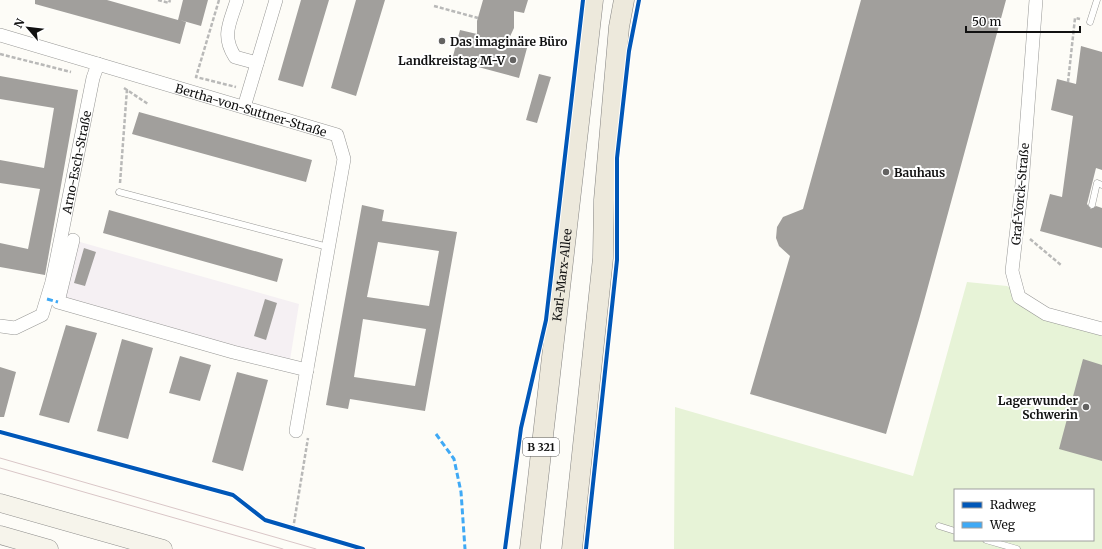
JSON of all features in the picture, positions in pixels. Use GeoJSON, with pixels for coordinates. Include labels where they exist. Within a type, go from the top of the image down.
{"type":"FeatureCollection","features":[{"type":"Feature","properties":{"kind":"main road","name":"Karl-Marx-Allee"},"geometry":{"type":"LineString","coordinates":[[530,549],[593,0]]}},
{"type":"Feature","properties":{"kind":"main road"},"geometry":{"type":"LineString","coordinates":[[572,549],[603,258],[604,200],[619,27],[624,0]]}},
{"type":"Feature","properties":{"kind":"street"},"geometry":{"type":"LineString","coordinates":[[237,0],[227,33],[228,46],[235,57],[257,63]]}},
{"type":"Feature","properties":{"kind":"street"},"geometry":{"type":"LineString","coordinates":[[244,107],[276,0]]}},
{"type":"Feature","properties":{"kind":"street","name":"Graf-Yorck-Straße"},"geometry":{"type":"LineString","coordinates":[[1036,0],[1012,271],[1019,297],[1046,314],[1102,329]]}},
{"type":"Feature","properties":{"kind":"street"},"geometry":{"type":"LineString","coordinates":[[0,35],[98,64]]}},
{"type":"Feature","properties":{"kind":"street","name":"Arno-Esch-Straße"},"geometry":{"type":"LineString","coordinates":[[0,326],[15,328],[42,315],[52,282],[92,78],[98,64]]}},
{"type":"Feature","properties":{"kind":"street","name":"Bertha-von-Suttner-Straße"},"geometry":{"type":"LineString","coordinates":[[98,64],[337,135],[344,159],[307,370],[303,432]]}},
{"type":"Feature","properties":{"kind":"street"},"geometry":{"type":"LineString","coordinates":[[73,240],[58,302],[233,352],[307,370]]}},
{"type":"Feature","properties":{"kind":"street"},"geometry":{"type":"LineString","coordinates":[[0,503],[162,549]]}},
{"type":"Feature","properties":{"kind":"street"},"geometry":{"type":"LineString","coordinates":[[0,535],[49,549]]}},
{"type":"Feature","properties":{"kind":"lane"},"geometry":{"type":"LineString","coordinates":[[1090,22],[1097,0]]}},
{"type":"Feature","properties":{"kind":"lane"},"geometry":{"type":"LineString","coordinates":[[1092,205],[1097,183],[1102,185]]}},
{"type":"Feature","properties":{"kind":"lane"},"geometry":{"type":"LineString","coordinates":[[119,192],[328,247]]}},
{"type":"Feature","properties":{"kind":"lane"},"geometry":{"type":"LineString","coordinates":[[940,526],[954,531]]}},
{"type":"Feature","properties":{"kind":"lane"},"geometry":{"type":"LineString","coordinates":[[989,541],[1017,549]]}},
{"type":"Feature","properties":{"kind":"path"},"geometry":{"type":"LineString","coordinates":[[158,0],[169,3],[170,0]]}},
{"type":"Feature","properties":{"kind":"path"},"geometry":{"type":"LineString","coordinates":[[219,0],[196,77],[249,90]]}},
{"type":"Feature","properties":{"kind":"path"},"geometry":{"type":"LineString","coordinates":[[434,6],[478,18]]}},
{"type":"Feature","properties":{"kind":"path"},"geometry":{"type":"LineString","coordinates":[[1068,82],[1075,18],[1090,22]]}},
{"type":"Feature","properties":{"kind":"path"},"geometry":{"type":"LineString","coordinates":[[0,54],[92,78]]}},
{"type":"Feature","properties":{"kind":"path"},"geometry":{"type":"LineString","coordinates":[[120,87],[127,89],[148,104]]}},
{"type":"Feature","properties":{"kind":"path"},"geometry":{"type":"LineString","coordinates":[[119,192],[127,89]]}},
{"type":"Feature","properties":{"kind":"path"},"geometry":{"type":"LineString","coordinates":[[1017,228],[1061,265]]}},
{"type":"Feature","properties":{"kind":"path"},"geometry":{"type":"LineString","coordinates":[[293,529],[303,432]]}},
{"type":"Feature","properties":{"kind":"shaded area"},"geometry":{"type":"Polygon","coordinates":[[[73,240],[299,304],[289,366],[58,302],[73,240]]]}},
{"type":"Feature","properties":{"kind":"green space"},"geometry":{"type":"Polygon","coordinates":[[[967,282],[1007,286],[1015,290],[1046,314],[1102,329],[1102,549],[674,549],[675,407],[913,476],[967,282]]]}},
{"type":"Feature","properties":{"kind":"building"},"geometry":{"type":"Polygon","coordinates":[[[35,0],[107,0],[178,20],[183,0],[208,0],[201,26],[180,20],[186,22],[180,44],[35,4],[35,0]]]}},
{"type":"Feature","properties":{"kind":"building"},"geometry":{"type":"Polygon","coordinates":[[[301,0],[329,0],[303,87],[278,80],[301,0]]]}},
{"type":"Feature","properties":{"kind":"building"},"geometry":{"type":"Polygon","coordinates":[[[356,0],[385,0],[356,96],[331,88],[356,0]]]}},
{"type":"Feature","properties":{"kind":"building"},"geometry":{"type":"Polygon","coordinates":[[[483,0],[528,0],[524,13],[514,11],[514,28],[507,43],[527,48],[519,78],[452,60],[460,30],[477,34],[477,21],[483,0]]]}},
{"type":"Feature","properties":{"kind":"building","name":"Bauhaus"},"geometry":{"type":"Polygon","coordinates":[[[861,0],[1006,0],[920,316],[886,434],[750,394],[790,256],[779,246],[776,238],[777,227],[783,217],[803,209],[861,0]]]}},
{"type":"Feature","properties":{"kind":"building"},"geometry":{"type":"Polygon","coordinates":[[[1081,46],[1102,52],[1102,170],[1096,168],[1087,204],[1091,209],[1096,206],[1102,208],[1102,248],[1040,231],[1050,194],[1062,197],[1073,116],[1051,110],[1057,79],[1076,84],[1081,46]]]}},
{"type":"Feature","properties":{"kind":"building"},"geometry":{"type":"Polygon","coordinates":[[[539,74],[551,77],[537,123],[526,120],[539,74]]]}},
{"type":"Feature","properties":{"kind":"building"},"geometry":{"type":"Polygon","coordinates":[[[0,76],[78,90],[45,275],[0,267],[0,243],[28,249],[40,189],[0,183],[0,160],[44,168],[54,108],[0,99],[0,76]]]}},
{"type":"Feature","properties":{"kind":"building"},"geometry":{"type":"Polygon","coordinates":[[[139,112],[312,160],[306,182],[132,134],[139,112]]]}},
{"type":"Feature","properties":{"kind":"building"},"geometry":{"type":"Polygon","coordinates":[[[362,205],[384,210],[382,221],[457,232],[425,411],[350,399],[348,409],[326,405],[362,205]],[[378,242],[367,297],[429,306],[439,251],[378,242]],[[363,319],[354,377],[415,386],[426,329],[363,319]]]}},
{"type":"Feature","properties":{"kind":"building"},"geometry":{"type":"Polygon","coordinates":[[[109,210],[283,259],[277,282],[103,233],[109,210]]]}},
{"type":"Feature","properties":{"kind":"building"},"geometry":{"type":"Polygon","coordinates":[[[84,248],[96,252],[85,286],[74,283],[84,248]]]}},
{"type":"Feature","properties":{"kind":"building"},"geometry":{"type":"Polygon","coordinates":[[[265,299],[277,303],[266,340],[254,336],[265,299]]]}},
{"type":"Feature","properties":{"kind":"building"},"geometry":{"type":"Polygon","coordinates":[[[66,325],[97,333],[69,423],[39,415],[66,325]]]}},
{"type":"Feature","properties":{"kind":"building"},"geometry":{"type":"Polygon","coordinates":[[[122,339],[153,348],[128,439],[97,431],[122,339]]]}},
{"type":"Feature","properties":{"kind":"building"},"geometry":{"type":"Polygon","coordinates":[[[180,356],[211,365],[200,401],[169,393],[180,356]]]}},
{"type":"Feature","properties":{"kind":"building","name":"Lagerwunder Schwerin"},"geometry":{"type":"Polygon","coordinates":[[[1083,359],[1102,365],[1102,461],[1059,449],[1083,359]]]}},
{"type":"Feature","properties":{"kind":"building"},"geometry":{"type":"Polygon","coordinates":[[[0,367],[16,372],[4,417],[0,417],[0,367]]]}},
{"type":"Feature","properties":{"kind":"building"},"geometry":{"type":"Polygon","coordinates":[[[237,372],[268,380],[243,471],[212,462],[237,372]]]}},
{"type":"Feature","properties":{"kind":"tram line"},"geometry":{"type":"LineString","coordinates":[[0,458],[316,549]]}},
{"type":"Feature","properties":{"kind":"tram line"},"geometry":{"type":"LineString","coordinates":[[0,468],[283,549]]}},
{"type":"Feature","properties":{"kind":"marked path"},"geometry":{"type":"LineString","coordinates":[[47,299],[58,302]]}},
{"type":"Feature","properties":{"kind":"marked path"},"geometry":{"type":"LineString","coordinates":[[436,434],[454,459],[461,492],[465,549]]}},
{"type":"Feature","properties":{"kind":"cycle path"},"geometry":{"type":"LineString","coordinates":[[505,549],[521,428],[546,320],[583,0]]}},
{"type":"Feature","properties":{"kind":"cycle path"},"geometry":{"type":"LineString","coordinates":[[586,549],[617,260],[617,158],[629,51],[639,0]]}},
{"type":"Feature","properties":{"kind":"cycle path"},"geometry":{"type":"LineString","coordinates":[[0,432],[233,495],[265,520],[363,549]]}},
{"type":"Feature","properties":{"kind":"place","name":"Das imaginäre Büro"},"geometry":{"type":"Point","coordinates":[442,41]}},
{"type":"Feature","properties":{"kind":"place","name":"Landkreistag M-V"},"geometry":{"type":"Point","coordinates":[513,60]}},
{"type":"Feature","properties":{"kind":"place","name":"Bauhaus"},"geometry":{"type":"Point","coordinates":[886,172]}},
{"type":"Feature","properties":{"kind":"place","name":"Lagerwunder Schwerin"},"geometry":{"type":"Point","coordinates":[1086,407]}}]}
